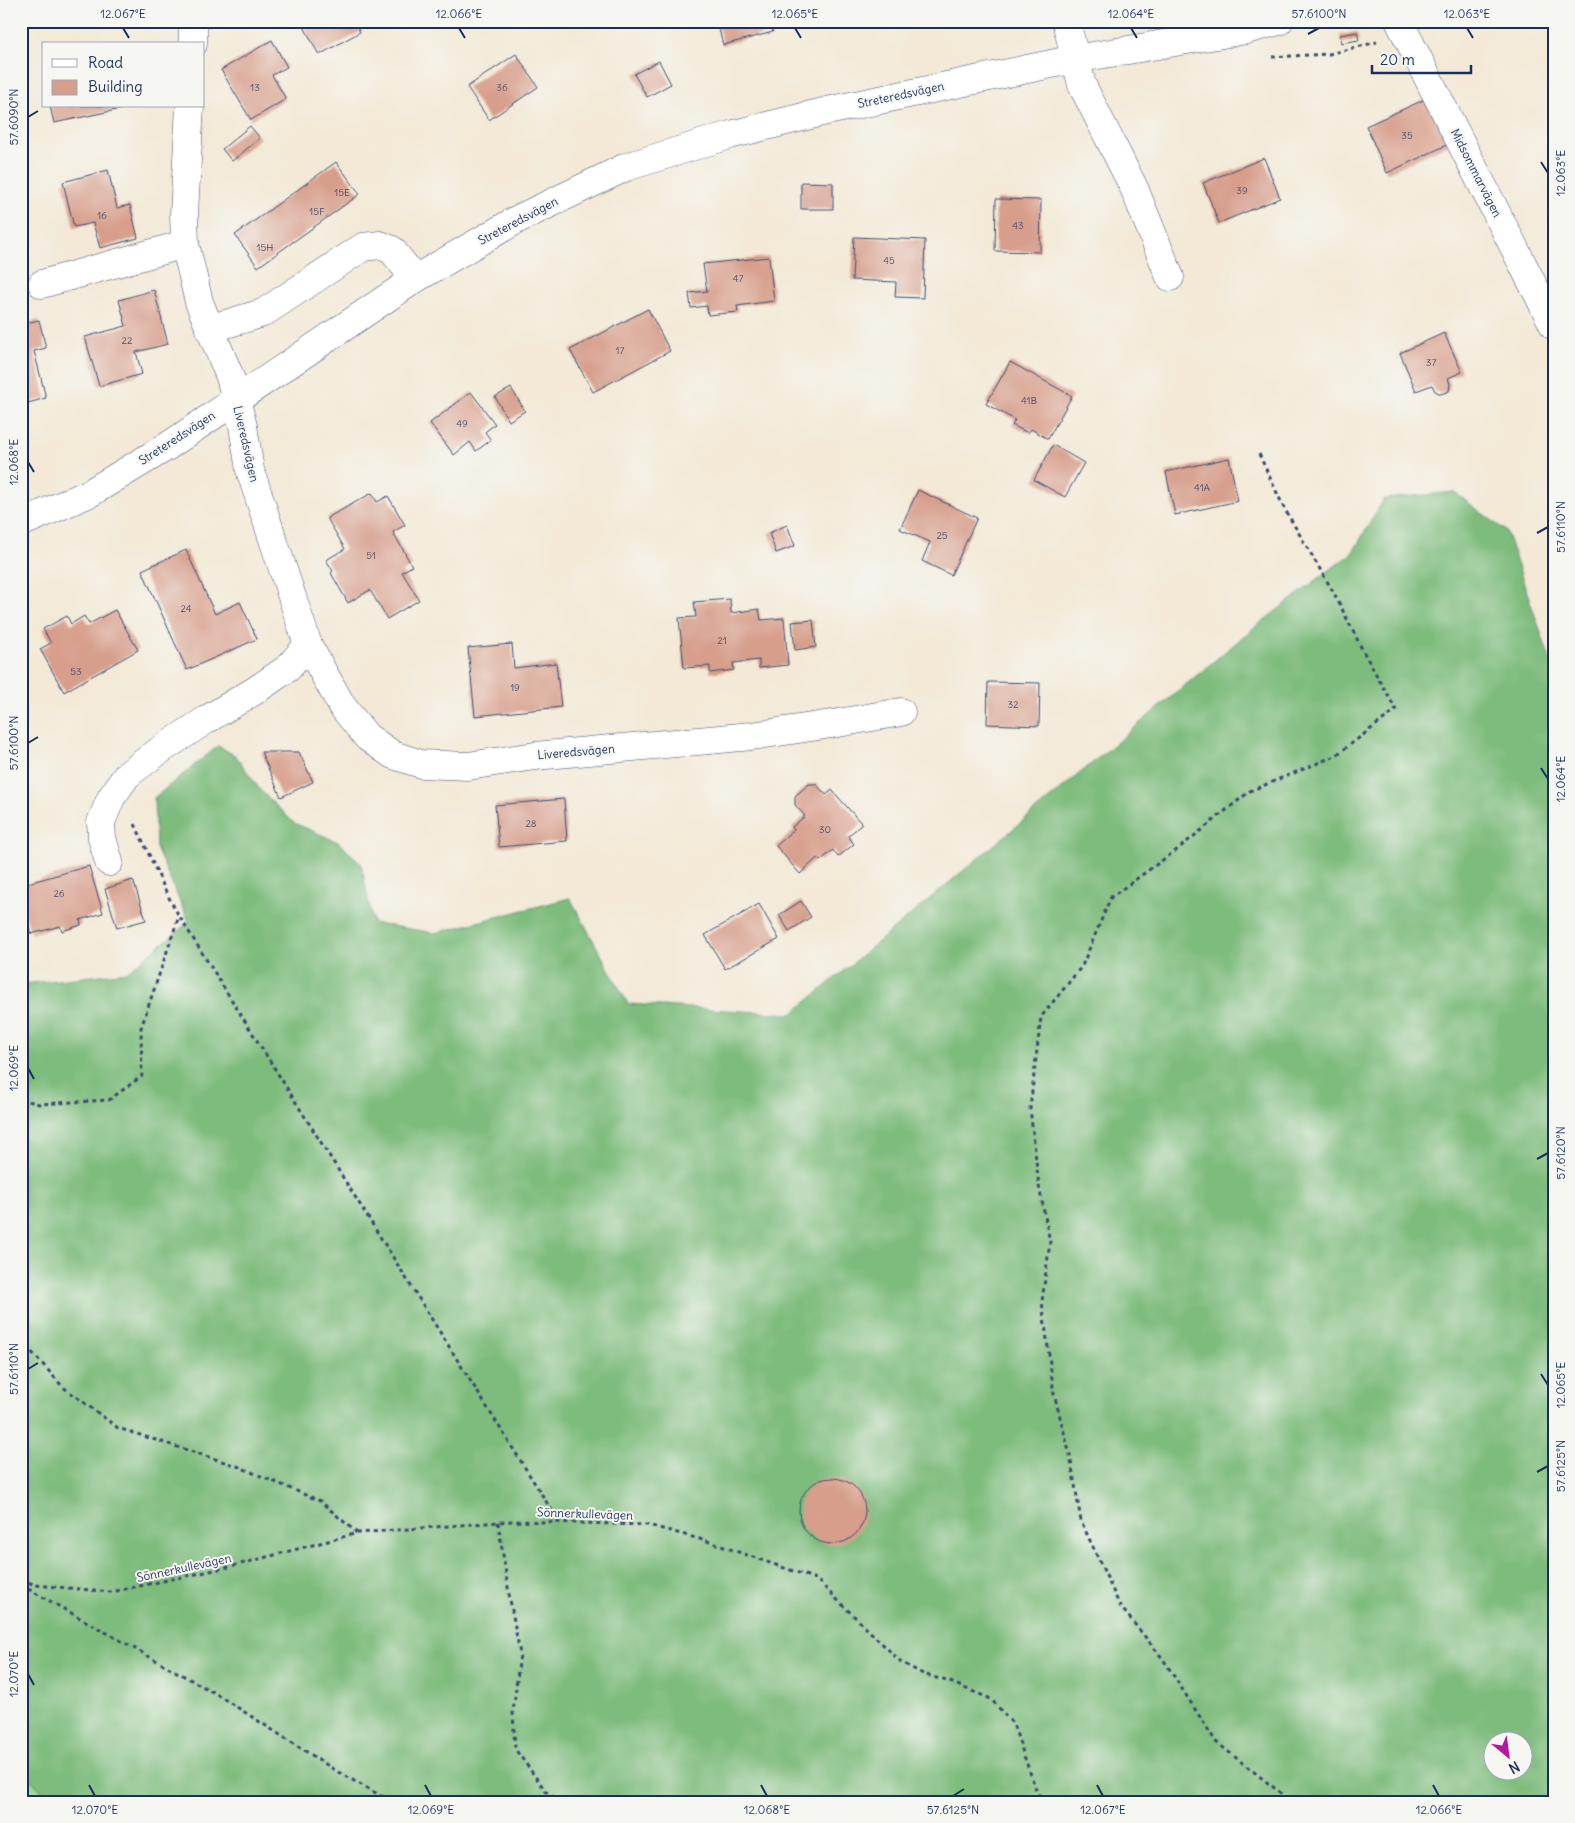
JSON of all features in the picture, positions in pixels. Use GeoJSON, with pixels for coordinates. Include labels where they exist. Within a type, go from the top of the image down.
{"type":"FeatureCollection","features":[{"type":"Feature","properties":{"kind":"street"},"geometry":{"type":"LineString","coordinates":[[193,21],[193,42]]}},
{"type":"Feature","properties":{"kind":"street"},"geometry":{"type":"LineString","coordinates":[[1066,21],[1082,85],[1134,188],[1170,277]]}},
{"type":"Feature","properties":{"kind":"street","name":"Streteredsvägen"},"geometry":{"type":"LineString","coordinates":[[21,523],[90,492],[168,446],[415,279],[518,218],[626,167],[730,135],[827,111],[1075,59],[1246,30],[1279,21]]}},
{"type":"Feature","properties":{"kind":"street","name":"Midsommarvägen"},"geometry":{"type":"LineString","coordinates":[[1401,26],[1554,326]]}},
{"type":"Feature","properties":{"kind":"street","name":"Liveredsvägen"},"geometry":{"type":"LineString","coordinates":[[190,108],[184,214],[185,244],[199,302],[230,377],[245,436],[250,470],[308,645],[342,706],[367,737],[393,755],[421,764],[468,766],[535,756],[752,736],[901,712]]}},
{"type":"Feature","properties":{"kind":"street"},"geometry":{"type":"LineString","coordinates":[[42,284],[185,244]]}},
{"type":"Feature","properties":{"kind":"street"},"geometry":{"type":"LineString","coordinates":[[209,329],[263,313],[363,247],[380,245],[392,250],[415,279]]}},
{"type":"Feature","properties":{"kind":"street"},"geometry":{"type":"LineString","coordinates":[[109,862],[102,838],[101,822],[111,798],[127,775],[174,741],[280,674],[288,668],[308,645]]}},
{"type":"Feature","properties":{"kind":"path"},"geometry":{"type":"LineString","coordinates":[[1271,57],[1329,54],[1376,43],[1401,26]]}},
{"type":"Feature","properties":{"kind":"path"},"geometry":{"type":"LineString","coordinates":[[1259,454],[1284,508],[1334,593],[1363,651],[1396,710],[1335,756],[1250,791],[1178,848],[1110,898],[1082,966],[1041,1017],[1030,1108],[1039,1186],[1050,1242],[1042,1301],[1054,1394],[1070,1455],[1081,1521],[1120,1606],[1163,1659],[1216,1742],[1282,1794],[1279,1802]]}},
{"type":"Feature","properties":{"kind":"path"},"geometry":{"type":"LineString","coordinates":[[127,775],[126,796],[132,818],[166,894],[559,1522]]}},
{"type":"Feature","properties":{"kind":"path"},"geometry":{"type":"LineString","coordinates":[[21,1099],[39,1104],[109,1100],[142,1076],[141,1028],[179,916]]}},
{"type":"Feature","properties":{"kind":"path"},"geometry":{"type":"LineString","coordinates":[[21,1340],[63,1387],[118,1428],[237,1466],[320,1501],[358,1533]]}},
{"type":"Feature","properties":{"kind":"path"},"geometry":{"type":"LineString","coordinates":[[498,1522],[508,1594],[520,1654],[513,1712],[515,1749],[548,1794],[562,1802]]}},
{"type":"Feature","properties":{"kind":"path","name":"Sönnerkullevägen"},"geometry":{"type":"LineString","coordinates":[[21,1580],[36,1585],[111,1592],[229,1568],[358,1533],[498,1522],[648,1525],[707,1541],[816,1579],[900,1662],[923,1674],[950,1682],[991,1699],[1013,1724],[1035,1788],[1042,1802]]}},
{"type":"Feature","properties":{"kind":"path"},"geometry":{"type":"LineString","coordinates":[[21,1586],[218,1695],[338,1772],[392,1802]]}},
{"type":"Feature","properties":{"kind":"green space"},"geometry":{"type":"Polygon","coordinates":[[[1454,492],[1506,531],[1554,671],[1554,1802],[52,1802],[21,1769],[21,1663],[23,1657],[21,1651],[21,979],[23,984],[127,972],[189,922],[156,848],[154,798],[218,746],[236,756],[260,790],[294,823],[338,842],[361,863],[373,923],[435,933],[570,898],[628,1004],[792,1014],[1250,631],[1353,552],[1384,499],[1454,492]]]}},
{"type":"Feature","properties":{"kind":"green space"},"geometry":{"type":"Polygon","coordinates":[[[21,1769],[52,1802],[36,1802],[21,1798],[21,1769]]]}},
{"type":"Feature","properties":{"kind":"building"},"geometry":{"type":"Polygon","coordinates":[[[301,21],[354,21],[360,32],[319,55],[301,21]]]}},
{"type":"Feature","properties":{"kind":"building"},"geometry":{"type":"Polygon","coordinates":[[[717,21],[770,21],[773,32],[723,45],[717,21]]]}},
{"type":"Feature","properties":{"kind":"building"},"geometry":{"type":"Polygon","coordinates":[[[838,21],[869,21],[869,22],[839,27],[838,21]]]}},
{"type":"Feature","properties":{"kind":"building"},"geometry":{"type":"Polygon","coordinates":[[[1357,32],[1359,40],[1341,43],[1340,35],[1357,32]]]}},
{"type":"Feature","properties":{"kind":"building"},"geometry":{"type":"Polygon","coordinates":[[[272,40],[287,67],[272,75],[286,99],[251,120],[221,70],[272,40]]]}},
{"type":"Feature","properties":{"kind":"building"},"geometry":{"type":"Polygon","coordinates":[[[516,54],[538,87],[489,120],[467,87],[516,54]]]}},
{"type":"Feature","properties":{"kind":"building"},"geometry":{"type":"Polygon","coordinates":[[[659,61],[671,84],[647,97],[634,74],[659,61]]]}},
{"type":"Feature","properties":{"kind":"building"},"geometry":{"type":"Polygon","coordinates":[[[1428,98],[1449,144],[1387,173],[1366,126],[1428,98]]]}},
{"type":"Feature","properties":{"kind":"building"},"geometry":{"type":"Polygon","coordinates":[[[50,108],[121,108],[121,109],[54,123],[50,108]]]}},
{"type":"Feature","properties":{"kind":"building"},"geometry":{"type":"Polygon","coordinates":[[[250,126],[260,138],[232,161],[222,149],[250,126]]]}},
{"type":"Feature","properties":{"kind":"building"},"geometry":{"type":"Polygon","coordinates":[[[1264,158],[1280,198],[1219,223],[1203,183],[1264,158]]]}},
{"type":"Feature","properties":{"kind":"building"},"geometry":{"type":"Polygon","coordinates":[[[336,162],[360,194],[258,267],[235,235],[336,162]]]}},
{"type":"Feature","properties":{"kind":"building"},"geometry":{"type":"Polygon","coordinates":[[[108,170],[117,208],[130,205],[138,238],[100,248],[93,223],[74,227],[63,182],[108,170]]]}},
{"type":"Feature","properties":{"kind":"building"},"geometry":{"type":"Polygon","coordinates":[[[801,182],[833,183],[833,209],[801,209],[801,182]]]}},
{"type":"Feature","properties":{"kind":"building"},"geometry":{"type":"Polygon","coordinates":[[[996,199],[1041,200],[1040,252],[995,251],[996,199]]]}},
{"type":"Feature","properties":{"kind":"building"},"geometry":{"type":"Polygon","coordinates":[[[854,237],[925,240],[923,298],[895,297],[896,282],[852,280],[854,237]]]}},
{"type":"Feature","properties":{"kind":"building"},"geometry":{"type":"Polygon","coordinates":[[[769,257],[774,301],[737,306],[738,312],[708,315],[707,306],[691,308],[689,293],[707,291],[703,264],[769,257]]]}},
{"type":"Feature","properties":{"kind":"building"},"geometry":{"type":"Polygon","coordinates":[[[154,290],[168,344],[136,352],[142,374],[99,386],[85,337],[126,326],[119,300],[154,290]]]}},
{"type":"Feature","properties":{"kind":"building"},"geometry":{"type":"Polygon","coordinates":[[[648,309],[670,351],[593,392],[570,350],[648,309]]]}},
{"type":"Feature","properties":{"kind":"building"},"geometry":{"type":"Polygon","coordinates":[[[39,320],[46,348],[34,351],[46,398],[21,405],[21,324],[39,320]]]}},
{"type":"Feature","properties":{"kind":"building"},"geometry":{"type":"Polygon","coordinates":[[[1444,333],[1462,372],[1448,378],[1450,384],[1449,391],[1441,394],[1435,391],[1432,385],[1416,391],[1400,353],[1444,333]]]}},
{"type":"Feature","properties":{"kind":"building"},"geometry":{"type":"Polygon","coordinates":[[[1010,362],[1072,396],[1048,439],[1031,429],[1028,433],[1012,425],[1015,420],[986,404],[1010,362]]]}},
{"type":"Feature","properties":{"kind":"building"},"geometry":{"type":"Polygon","coordinates":[[[511,388],[525,411],[509,421],[495,397],[511,388]]]}},
{"type":"Feature","properties":{"kind":"building"},"geometry":{"type":"Polygon","coordinates":[[[471,392],[495,424],[485,432],[491,440],[476,451],[470,442],[454,455],[430,423],[471,392]]]}},
{"type":"Feature","properties":{"kind":"building"},"geometry":{"type":"Polygon","coordinates":[[[1053,445],[1084,463],[1065,497],[1034,480],[1053,445]]]}},
{"type":"Feature","properties":{"kind":"building"},"geometry":{"type":"Polygon","coordinates":[[[1229,458],[1238,501],[1175,515],[1166,472],[1229,458]]]}},
{"type":"Feature","properties":{"kind":"building"},"geometry":{"type":"Polygon","coordinates":[[[918,490],[977,518],[951,575],[922,561],[930,542],[900,529],[918,490]]]}},
{"type":"Feature","properties":{"kind":"building"},"geometry":{"type":"Polygon","coordinates":[[[372,493],[377,502],[388,496],[405,525],[393,532],[412,566],[402,572],[419,600],[387,619],[370,590],[348,603],[326,560],[345,549],[327,518],[372,493]]]}},
{"type":"Feature","properties":{"kind":"building"},"geometry":{"type":"Polygon","coordinates":[[[787,525],[795,546],[776,553],[769,533],[787,525]]]}},
{"type":"Feature","properties":{"kind":"building"},"geometry":{"type":"Polygon","coordinates":[[[186,550],[215,614],[240,602],[257,639],[187,670],[142,570],[186,550]]]}},
{"type":"Feature","properties":{"kind":"building"},"geometry":{"type":"Polygon","coordinates":[[[730,599],[731,613],[759,609],[761,620],[784,618],[788,665],[759,668],[759,660],[733,663],[734,670],[710,673],[710,666],[684,668],[679,618],[696,617],[694,602],[730,599]]]}},
{"type":"Feature","properties":{"kind":"building"},"geometry":{"type":"Polygon","coordinates":[[[115,610],[138,650],[64,692],[40,649],[51,643],[43,629],[67,616],[71,624],[84,616],[89,624],[115,610]]]}},
{"type":"Feature","properties":{"kind":"building"},"geometry":{"type":"Polygon","coordinates":[[[813,620],[816,647],[795,650],[792,622],[813,620]]]}},
{"type":"Feature","properties":{"kind":"building"},"geometry":{"type":"Polygon","coordinates":[[[512,644],[514,668],[556,663],[561,707],[475,716],[468,648],[512,644]]]}},
{"type":"Feature","properties":{"kind":"building"},"geometry":{"type":"Polygon","coordinates":[[[988,682],[1040,683],[1039,726],[987,724],[988,682]]]}},
{"type":"Feature","properties":{"kind":"building"},"geometry":{"type":"Polygon","coordinates":[[[261,752],[299,752],[313,782],[281,797],[261,752]]]}},
{"type":"Feature","properties":{"kind":"building"},"geometry":{"type":"Polygon","coordinates":[[[809,784],[816,784],[826,795],[832,790],[862,824],[848,836],[854,844],[838,857],[833,850],[820,861],[817,858],[800,874],[776,846],[794,830],[792,827],[805,816],[795,805],[795,796],[809,784]]]}},
{"type":"Feature","properties":{"kind":"building"},"geometry":{"type":"Polygon","coordinates":[[[564,799],[567,841],[499,847],[495,805],[564,799]]]}},
{"type":"Feature","properties":{"kind":"building"},"geometry":{"type":"Polygon","coordinates":[[[89,866],[103,913],[80,920],[81,925],[62,931],[60,926],[31,934],[21,901],[21,885],[89,866]]]}},
{"type":"Feature","properties":{"kind":"building"},"geometry":{"type":"Polygon","coordinates":[[[133,880],[146,920],[117,928],[105,889],[133,880]]]}},
{"type":"Feature","properties":{"kind":"building"},"geometry":{"type":"Polygon","coordinates":[[[801,901],[811,917],[789,931],[779,915],[801,901]]]}},
{"type":"Feature","properties":{"kind":"building"},"geometry":{"type":"Polygon","coordinates":[[[759,904],[779,939],[725,969],[705,935],[759,904]]]}},
{"type":"Feature","properties":{"kind":"building"},"geometry":{"type":"Polygon","coordinates":[[[825,1478],[839,1478],[851,1483],[860,1492],[865,1504],[863,1524],[856,1535],[839,1544],[825,1544],[813,1539],[804,1530],[799,1518],[799,1504],[804,1492],[813,1483],[825,1478]]]}}]}
